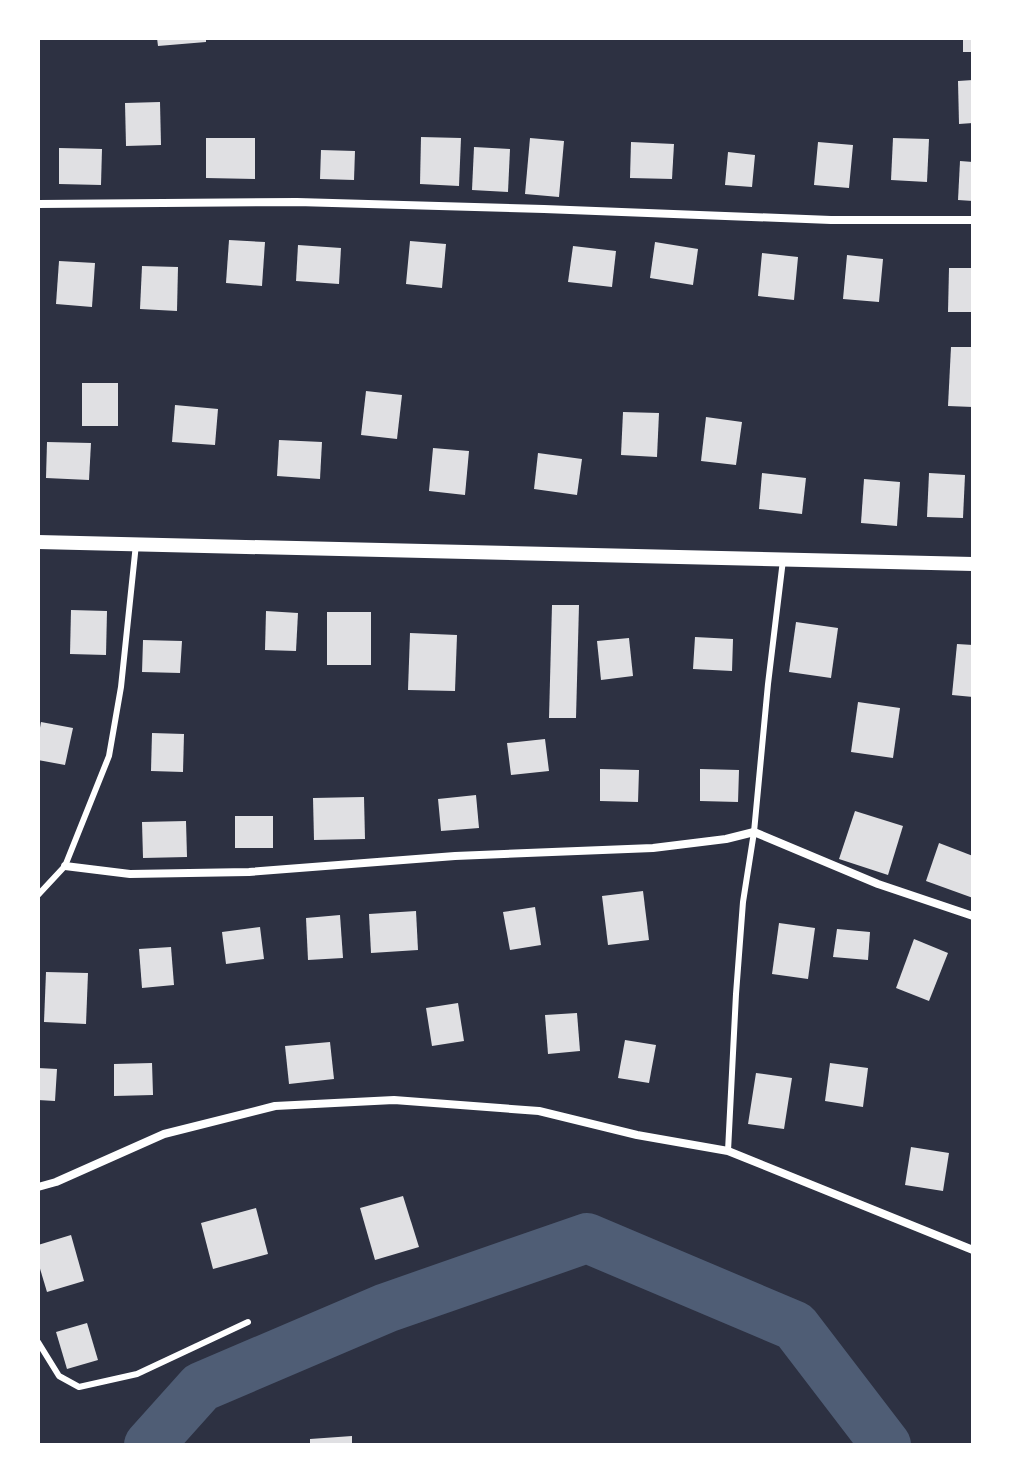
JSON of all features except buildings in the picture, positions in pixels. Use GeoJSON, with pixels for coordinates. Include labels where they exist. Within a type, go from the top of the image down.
{"type":"FeatureCollection","features":[{"type":"Feature","properties":{"kind":"street"},"geometry":{"type":"LineString","coordinates":[[38,204],[297,202],[831,220],[973,220]]}},
{"type":"Feature","properties":{"kind":"street"},"geometry":{"type":"LineString","coordinates":[[38,542],[973,564]]}},
{"type":"Feature","properties":{"kind":"street"},"geometry":{"type":"LineString","coordinates":[[65,866],[130,874],[249,872],[455,856],[653,848],[726,839],[754,832],[878,884],[973,916]]}},
{"type":"Feature","properties":{"kind":"street"},"geometry":{"type":"LineString","coordinates":[[38,1187],[164,1134],[275,1106],[394,1100],[539,1111],[637,1135],[728,1151],[973,1250]]}},
{"type":"Feature","properties":{"kind":"lane"},"geometry":{"type":"LineString","coordinates":[[38,895],[65,866],[109,756],[121,687],[136,544]]}},
{"type":"Feature","properties":{"kind":"lane"},"geometry":{"type":"LineString","coordinates":[[728,1151],[743,902],[754,832],[783,560]]}},
{"type":"Feature","properties":{"kind":"lane"},"geometry":{"type":"LineString","coordinates":[[38,1342],[59,1376],[79,1387],[137,1374],[248,1322]]}},
{"type":"Feature","properties":{"kind":"waterway"},"geometry":{"type":"LineString","coordinates":[[149,1445],[201,1387],[386,1308],[587,1238],[795,1326],[886,1445]]}}]}
